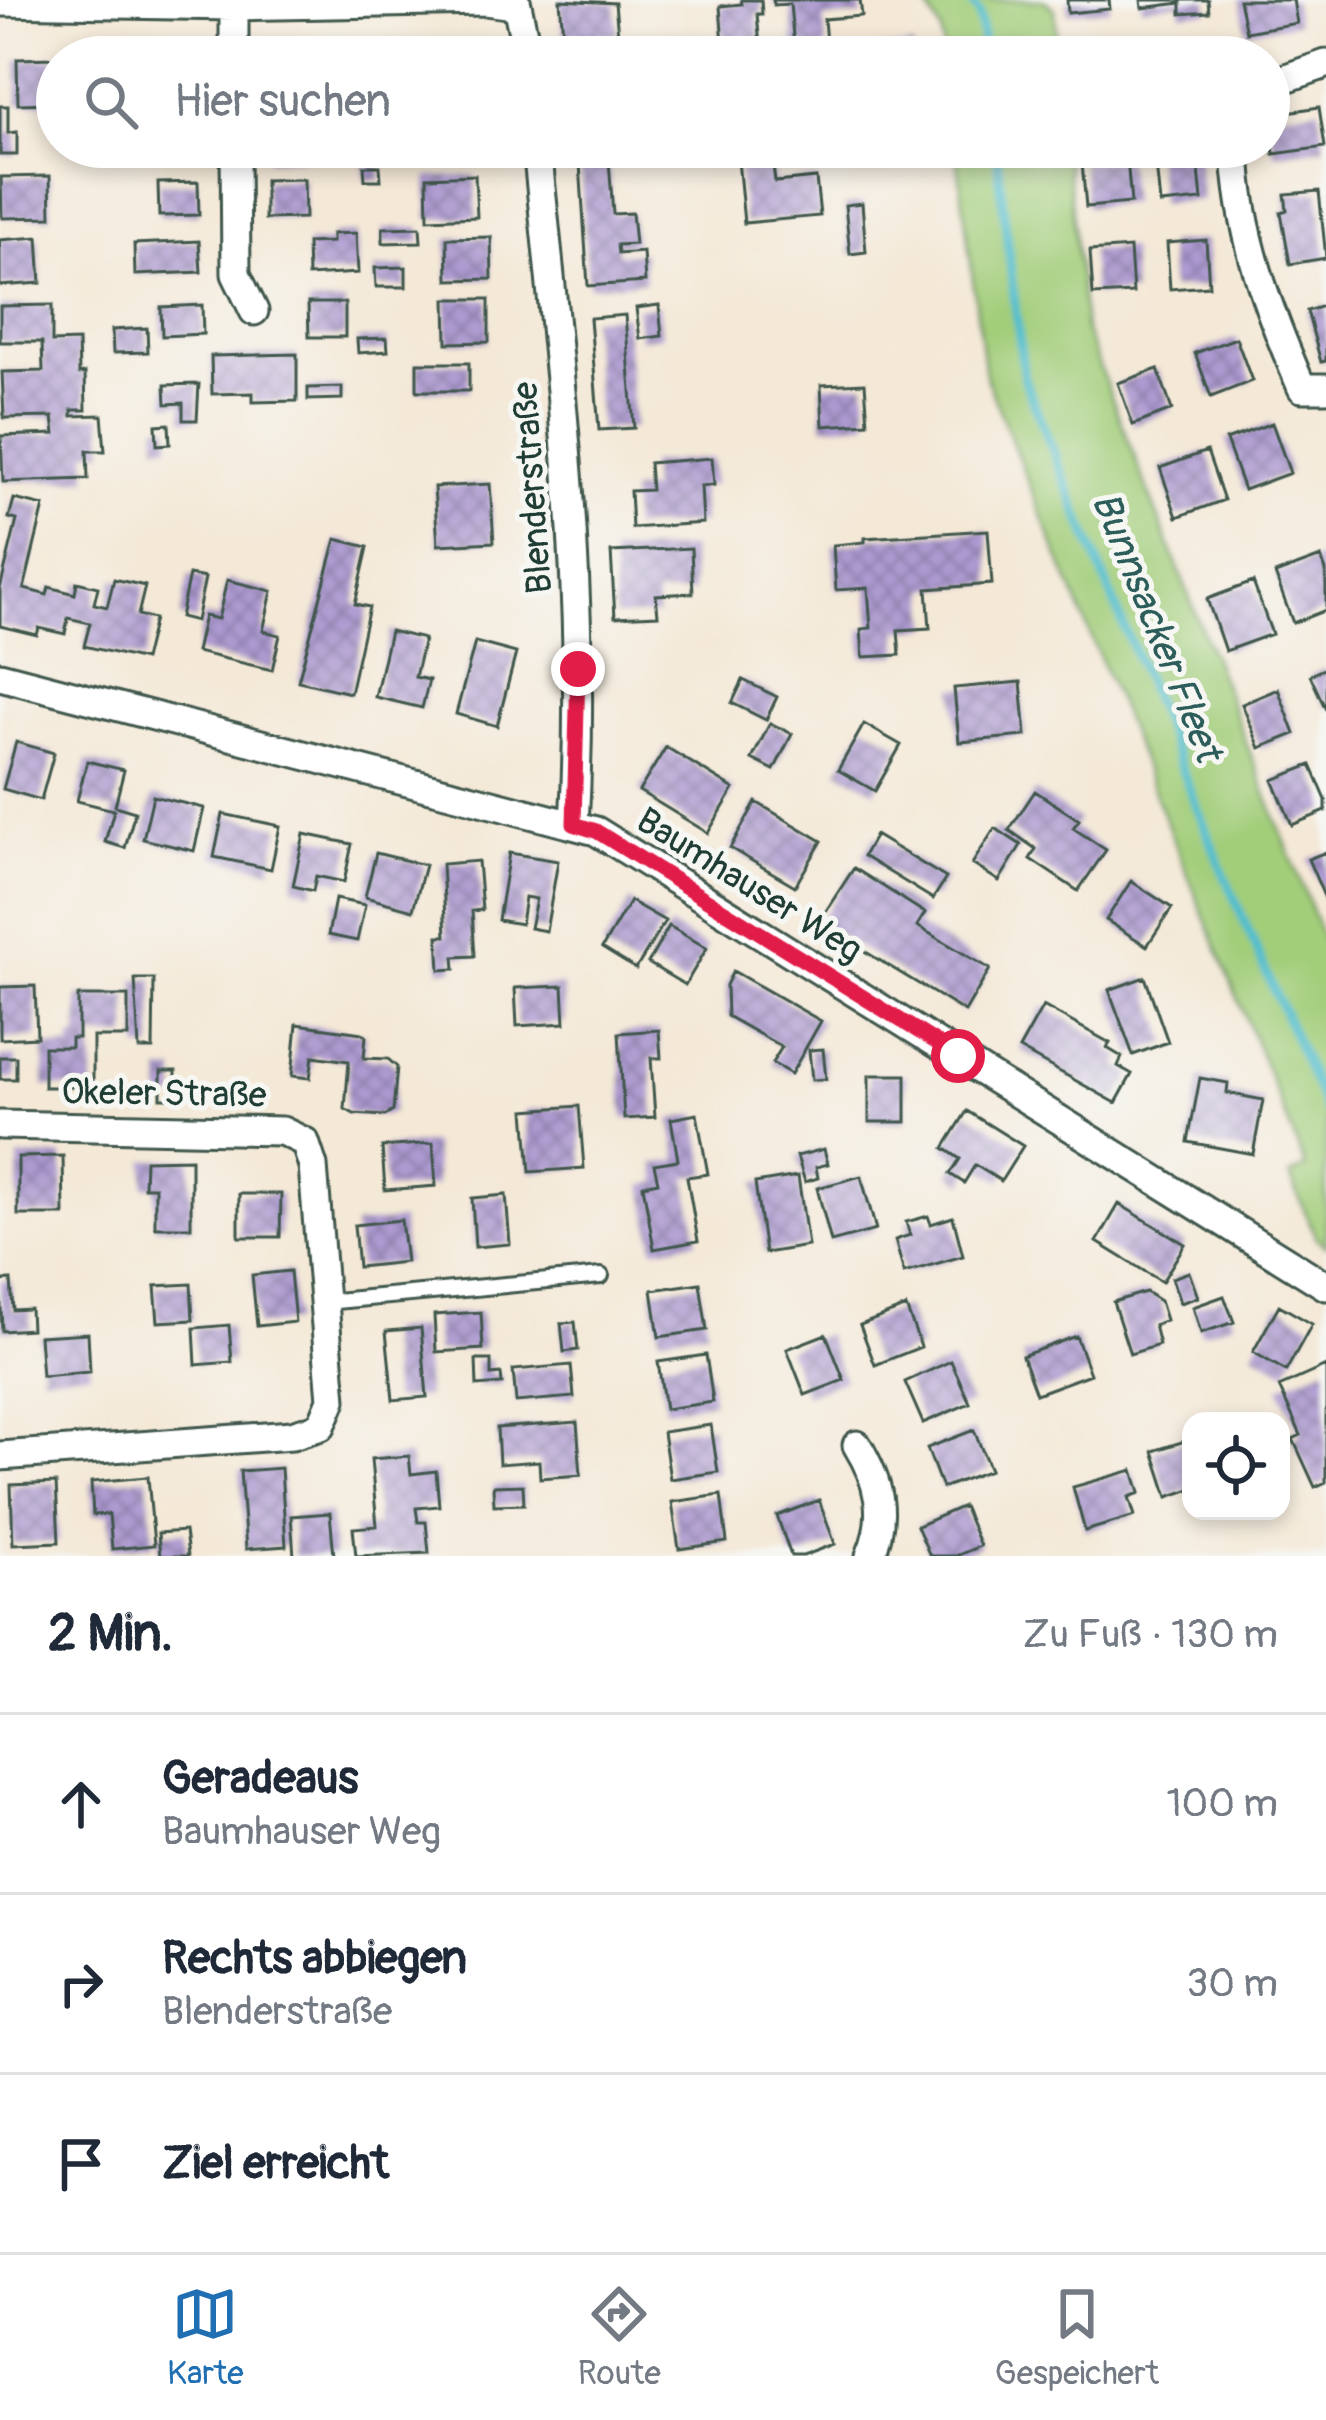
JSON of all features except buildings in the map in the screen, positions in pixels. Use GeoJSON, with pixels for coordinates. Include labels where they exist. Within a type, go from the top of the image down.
{"type":"FeatureCollection","features":[{"type":"Feature","properties":{"kind":"street"},"geometry":{"type":"LineString","coordinates":[[0,2],[515,2],[524,36]]}},
{"type":"Feature","properties":{"kind":"street"},"geometry":{"type":"LineString","coordinates":[[233,3],[234,36]]}},
{"type":"Feature","properties":{"kind":"street"},"geometry":{"type":"LineString","coordinates":[[1290,77],[1326,64]]}},
{"type":"Feature","properties":{"kind":"street"},"geometry":{"type":"LineString","coordinates":[[235,168],[236,274],[254,311]]}},
{"type":"Feature","properties":{"kind":"street","name":"Blenderstraße"},"geometry":{"type":"LineString","coordinates":[[539,168],[574,548],[578,669],[574,824]]}},
{"type":"Feature","properties":{"kind":"street"},"geometry":{"type":"LineString","coordinates":[[1238,168],[1243,216],[1268,307],[1302,388],[1326,388]]}},
{"type":"Feature","properties":{"kind":"street","name":"Baumhauser Weg"},"geometry":{"type":"LineString","coordinates":[[0,676],[596,831],[1326,1286]]}},
{"type":"Feature","properties":{"kind":"street","name":"Okeler Straße"},"geometry":{"type":"LineString","coordinates":[[0,1124],[282,1131],[305,1142],[313,1166],[332,1400],[321,1426],[292,1435],[0,1456]]}},
{"type":"Feature","properties":{"kind":"street"},"geometry":{"type":"LineString","coordinates":[[857,1445],[877,1477],[879,1526],[870,1556]]}},
{"type":"Feature","properties":{"kind":"lane"},"geometry":{"type":"LineString","coordinates":[[325,1302],[601,1276]]}},
{"type":"Feature","properties":{"kind":"green space"},"geometry":{"type":"Polygon","coordinates":[[[923,0],[1044,0],[1055,9],[1057,36],[942,36],[923,0]]]}},
{"type":"Feature","properties":{"kind":"green space"},"geometry":{"type":"Polygon","coordinates":[[[959,168],[1067,168],[1085,330],[1326,947],[1326,1246],[1316,1238],[1290,1176],[1306,1167],[985,375],[959,168]]]}},
{"type":"Feature","properties":{"kind":"waterway","name":"Bunnsacker Fleet"},"geometry":{"type":"LineString","coordinates":[[969,0],[979,13],[982,36]]}},
{"type":"Feature","properties":{"kind":"waterway","name":"Bunnsacker Fleet"},"geometry":{"type":"LineString","coordinates":[[999,168],[1024,379],[1221,867],[1326,1111]]}},
{"type":"Feature","properties":{"kind":"route"},"geometry":{"type":"LineString","coordinates":[[578,669],[574,824],[596,831],[958,1056]]}}]}
